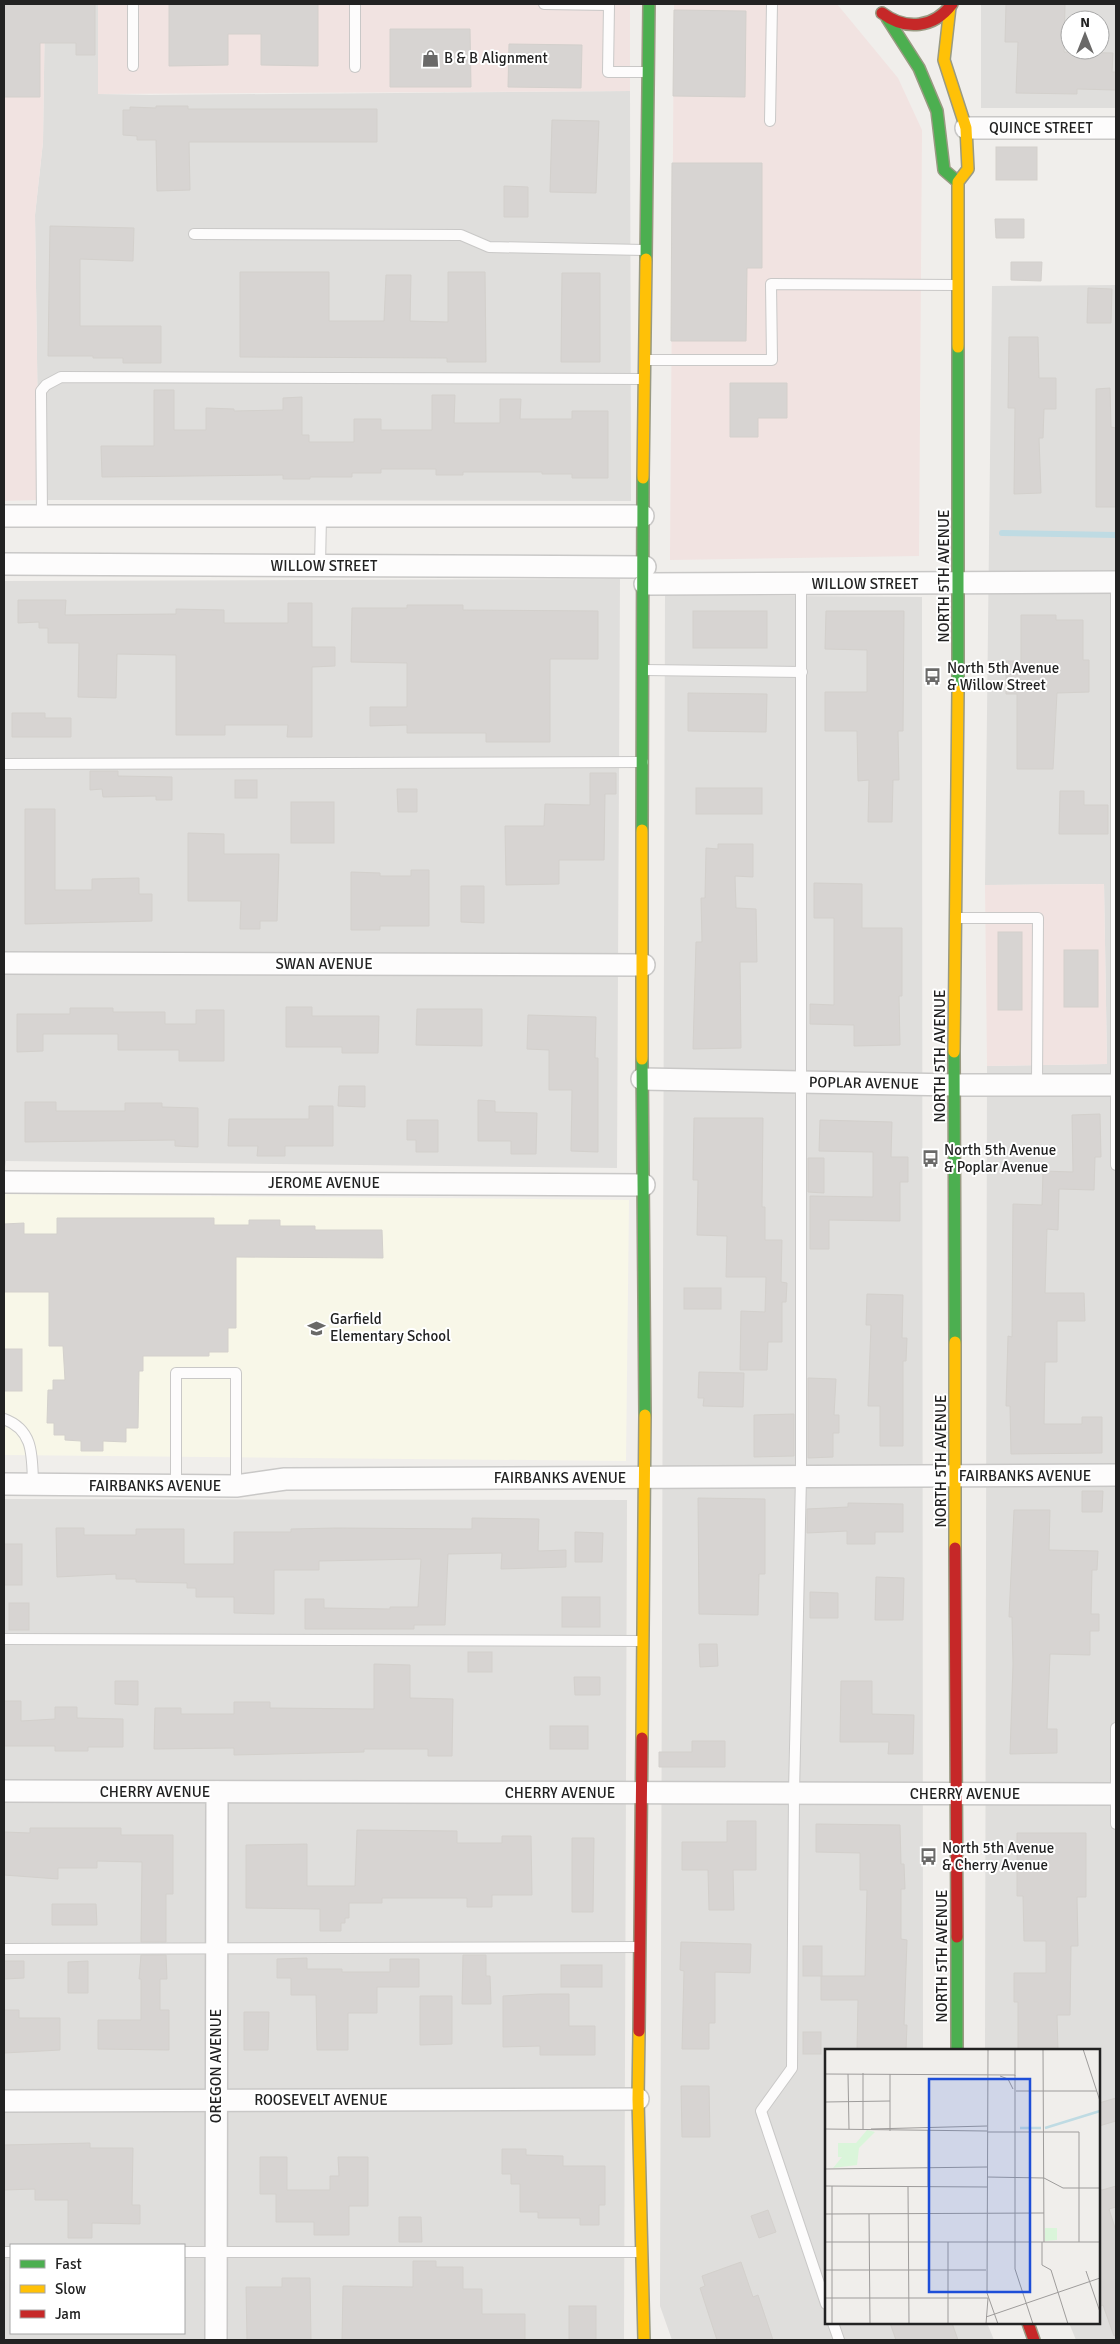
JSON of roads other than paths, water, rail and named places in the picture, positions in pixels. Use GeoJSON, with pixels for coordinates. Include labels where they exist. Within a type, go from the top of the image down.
{"type":"FeatureCollection","features":[{"type":"Feature","properties":{"kind":"main road"},"geometry":{"type":"LineString","coordinates":[[644,2340],[638,2099],[645,1477],[642,1079],[645,576],[643,516],[649,4]]}},
{"type":"Feature","properties":{"kind":"main road"},"geometry":{"type":"LineString","coordinates":[[875,4],[887,18],[920,70],[937,111],[944,170],[958,182]]}},
{"type":"Feature","properties":{"kind":"main road"},"geometry":{"type":"LineString","coordinates":[[887,18],[900,24],[914,26],[940,17],[951,5]]}},
{"type":"Feature","properties":{"kind":"main road","name":"NORTH 5TH AVENUE"},"geometry":{"type":"LineString","coordinates":[[951,5],[944,60],[966,128],[968,168],[958,182],[959,584],[954,1085],[958,1794],[957,2049]]}},
{"type":"Feature","properties":{"kind":"main road"},"geometry":{"type":"LineString","coordinates":[[1028,2324],[1034,2340]]}},
{"type":"Feature","properties":{"kind":"street","name":"QUINCE STREET"},"geometry":{"type":"LineString","coordinates":[[966,128],[1116,128]]}},
{"type":"Feature","properties":{"kind":"street"},"geometry":{"type":"LineString","coordinates":[[4,516],[643,516]]}},
{"type":"Feature","properties":{"kind":"street","name":"WILLOW STREET"},"geometry":{"type":"LineString","coordinates":[[4,564],[320,566],[645,576],[801,584],[1116,582]]}},
{"type":"Feature","properties":{"kind":"street","name":"SWAN AVENUE"},"geometry":{"type":"LineString","coordinates":[[4,963],[644,965]]}},
{"type":"Feature","properties":{"kind":"street","name":"POPLAR AVENUE"},"geometry":{"type":"LineString","coordinates":[[642,1079],[954,1085],[1116,1084]]}},
{"type":"Feature","properties":{"kind":"street","name":"JEROME AVENUE"},"geometry":{"type":"LineString","coordinates":[[4,1182],[644,1185]]}},
{"type":"Feature","properties":{"kind":"street","name":"FAIRBANKS AVENUE"},"geometry":{"type":"LineString","coordinates":[[4,1484],[236,1486],[285,1479],[1116,1475]]}},
{"type":"Feature","properties":{"kind":"street","name":"CHERRY AVENUE"},"geometry":{"type":"LineString","coordinates":[[4,1792],[1116,1794]]}},
{"type":"Feature","properties":{"kind":"street","name":"OREGON AVENUE"},"geometry":{"type":"LineString","coordinates":[[216,1792],[216,2340]]}},
{"type":"Feature","properties":{"kind":"street","name":"ROOSEVELT AVENUE"},"geometry":{"type":"LineString","coordinates":[[4,2101],[638,2099]]}},
{"type":"Feature","properties":{"kind":"lane"},"geometry":{"type":"LineString","coordinates":[[133,4],[133,66]]}},
{"type":"Feature","properties":{"kind":"lane"},"geometry":{"type":"LineString","coordinates":[[355,4],[355,68]]}},
{"type":"Feature","properties":{"kind":"lane"},"geometry":{"type":"LineString","coordinates":[[544,4],[609,5],[608,72],[648,72]]}},
{"type":"Feature","properties":{"kind":"lane"},"geometry":{"type":"LineString","coordinates":[[770,121],[772,4]]}},
{"type":"Feature","properties":{"kind":"lane"},"geometry":{"type":"LineString","coordinates":[[194,234],[460,235],[489,247],[646,250]]}},
{"type":"Feature","properties":{"kind":"lane"},"geometry":{"type":"LineString","coordinates":[[645,360],[772,360],[771,284],[958,285]]}},
{"type":"Feature","properties":{"kind":"lane"},"geometry":{"type":"LineString","coordinates":[[42,516],[41,391],[46,385],[61,377],[645,379]]}},
{"type":"Feature","properties":{"kind":"lane"},"geometry":{"type":"LineString","coordinates":[[320,566],[321,516]]}},
{"type":"Feature","properties":{"kind":"lane"},"geometry":{"type":"LineString","coordinates":[[1116,582],[1116,1166]]}},
{"type":"Feature","properties":{"kind":"lane"},"geometry":{"type":"LineString","coordinates":[[801,584],[801,1477],[794,1793],[792,2068],[761,2111],[825,2301]]}},
{"type":"Feature","properties":{"kind":"lane"},"geometry":{"type":"LineString","coordinates":[[644,670],[802,672]]}},
{"type":"Feature","properties":{"kind":"lane"},"geometry":{"type":"LineString","coordinates":[[4,764],[644,762]]}},
{"type":"Feature","properties":{"kind":"lane"},"geometry":{"type":"LineString","coordinates":[[956,918],[1038,918],[1037,1084]]}},
{"type":"Feature","properties":{"kind":"lane"},"geometry":{"type":"LineString","coordinates":[[176,1486],[176,1372],[236,1372],[236,1486]]}},
{"type":"Feature","properties":{"kind":"lane"},"geometry":{"type":"LineString","coordinates":[[4,1419],[20,1427],[26,1434],[32,1463],[33,1484]]}},
{"type":"Feature","properties":{"kind":"lane"},"geometry":{"type":"LineString","coordinates":[[4,1639],[643,1641]]}},
{"type":"Feature","properties":{"kind":"lane"},"geometry":{"type":"LineString","coordinates":[[1116,1728],[1116,1824]]}},
{"type":"Feature","properties":{"kind":"lane"},"geometry":{"type":"LineString","coordinates":[[4,1949],[640,1947]]}},
{"type":"Feature","properties":{"kind":"lane"},"geometry":{"type":"LineString","coordinates":[[185,2252],[642,2252]]}},
{"type":"Feature","properties":{"kind":"lane"},"geometry":{"type":"LineString","coordinates":[[833,2324],[839,2340]]}},
{"type":"Feature","properties":{"kind":"waterway"},"geometry":{"type":"LineString","coordinates":[[1002,533],[1116,535]]}},
{"type":"Feature","properties":{"kind":"place","name":"B & B Alignment"},"geometry":{"type":"Point","coordinates":[430,58]}},
{"type":"Feature","properties":{"kind":"place","name":"North 5th Avenue & Willow Street"},"geometry":{"type":"Point","coordinates":[933,677]}},
{"type":"Feature","properties":{"kind":"place","name":"North 5th Avenue & Poplar Avenue"},"geometry":{"type":"Point","coordinates":[930,1159]}},
{"type":"Feature","properties":{"kind":"place","name":"Garfield Elementary School"},"geometry":{"type":"Point","coordinates":[316,1328]}},
{"type":"Feature","properties":{"kind":"place","name":"North 5th Avenue & Cherry Avenue"},"geometry":{"type":"Point","coordinates":[928,1857]}}]}
